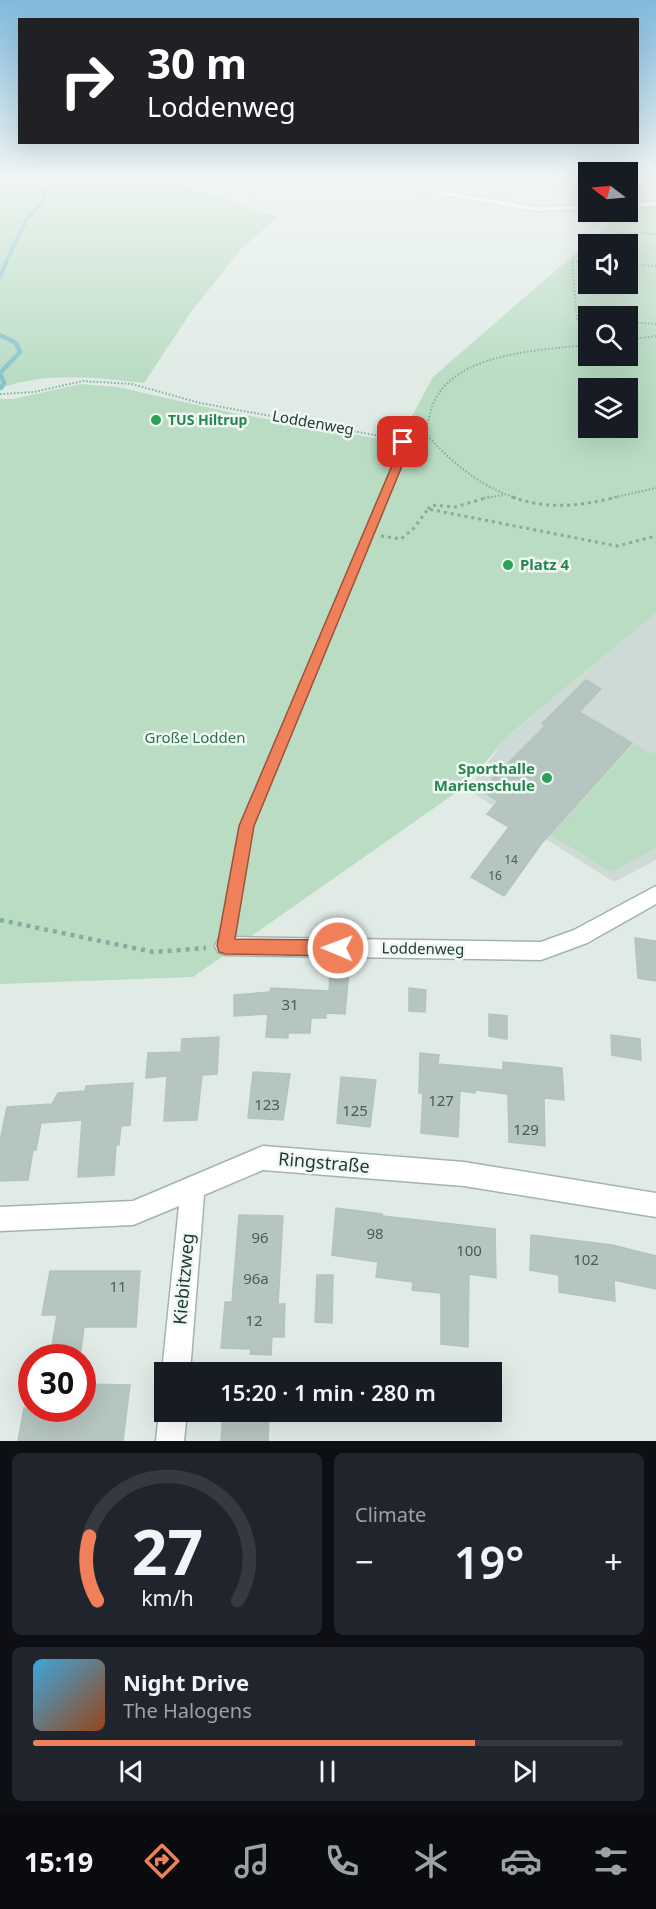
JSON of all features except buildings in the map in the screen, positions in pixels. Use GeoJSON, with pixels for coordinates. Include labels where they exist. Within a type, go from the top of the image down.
{"type":"FeatureCollection","features":[{"type":"Feature","properties":{"kind":"street","name":"Loddenweg"},"geometry":{"type":"LineString","coordinates":[[225,946],[541,951],[580,937],[656,894]]}},
{"type":"Feature","properties":{"kind":"street","name":"Ringstraße"},"geometry":{"type":"LineString","coordinates":[[0,1219],[133,1213],[192,1186],[263,1158],[464,1174],[656,1205]]}},
{"type":"Feature","properties":{"kind":"street","name":"Kiebitzweg"},"geometry":{"type":"LineString","coordinates":[[177,1362],[192,1186]]}},
{"type":"Feature","properties":{"kind":"street"},"geometry":{"type":"LineString","coordinates":[[170,1441],[172,1422]]}},
{"type":"Feature","properties":{"kind":"lane"},"geometry":{"type":"LineString","coordinates":[[225,946],[246,826],[369,535],[404,449],[403,442]]}},
{"type":"Feature","properties":{"kind":"path"},"geometry":{"type":"LineString","coordinates":[[578,261],[572,261],[578,320]]}},
{"type":"Feature","properties":{"kind":"path"},"geometry":{"type":"LineString","coordinates":[[638,265],[656,266]]}},
{"type":"Feature","properties":{"kind":"path"},"geometry":{"type":"LineString","coordinates":[[638,323],[656,324]]}},
{"type":"Feature","properties":{"kind":"path"},"geometry":{"type":"LineString","coordinates":[[638,338],[656,336]]}},
{"type":"Feature","properties":{"kind":"path"},"geometry":{"type":"LineString","coordinates":[[578,346],[504,356],[469,368],[437,395],[425,433],[441,452],[490,486],[530,505],[565,506],[656,489]]}},
{"type":"Feature","properties":{"kind":"path","name":"Loddenweg"},"geometry":{"type":"LineString","coordinates":[[0,394],[34,392],[83,381],[132,384],[200,403],[393,438],[403,442]]}},
{"type":"Feature","properties":{"kind":"path"},"geometry":{"type":"LineString","coordinates":[[369,535],[401,539],[414,528],[431,505],[455,507],[496,495],[509,495]]}},
{"type":"Feature","properties":{"kind":"path"},"geometry":{"type":"LineString","coordinates":[[428,509],[617,546],[656,536]]}},
{"type":"Feature","properties":{"kind":"path"},"geometry":{"type":"LineString","coordinates":[[0,920],[153,952],[225,946]]}},
{"type":"Feature","properties":{"kind":"shaded area"},"geometry":{"type":"Polygon","coordinates":[[[656,613],[656,860],[614,882],[468,790],[506,738],[656,613]]]}},
{"type":"Feature","properties":{"kind":"green space"},"geometry":{"type":"Polygon","coordinates":[[[0,243],[248,243],[191,312],[144,383],[71,377],[17,383],[0,389],[0,243]]]}},
{"type":"Feature","properties":{"kind":"green space","name":"Große Lodden"},"geometry":{"type":"Polygon","coordinates":[[[638,243],[656,243],[656,613],[509,735],[464,787],[193,977],[0,984],[0,399],[13,399],[81,384],[117,387],[233,413],[391,441],[404,431],[433,377],[578,251],[578,294],[638,294],[638,243]]]}},
{"type":"Feature","properties":{"kind":"green space"},"geometry":{"type":"Polygon","coordinates":[[[634,744],[652,754],[656,751],[656,848],[611,872],[551,835],[634,744]]]}},
{"type":"Feature","properties":{"kind":"waterway"},"geometry":{"type":"LineString","coordinates":[[9,256],[15,243]]}},
{"type":"Feature","properties":{"kind":"waterway"},"geometry":{"type":"LineString","coordinates":[[0,277],[7,260]]}},
{"type":"Feature","properties":{"kind":"waterway"},"geometry":{"type":"LineString","coordinates":[[0,335],[16,343],[20,352],[0,373],[4,383],[1,388]]}},
{"type":"Feature","properties":{"kind":"place","name":"TUS Hiltrup"},"geometry":{"type":"Point","coordinates":[156,420]}},
{"type":"Feature","properties":{"kind":"place","name":"Platz 4"},"geometry":{"type":"Point","coordinates":[508,565]}},
{"type":"Feature","properties":{"kind":"place","name":"Sporthalle Marienschule"},"geometry":{"type":"Point","coordinates":[547,778]}},
{"type":"Feature","properties":{"kind":"route"},"geometry":{"type":"LineString","coordinates":[[338,948],[225,946],[246,826],[404,449],[403,442]]}}]}
